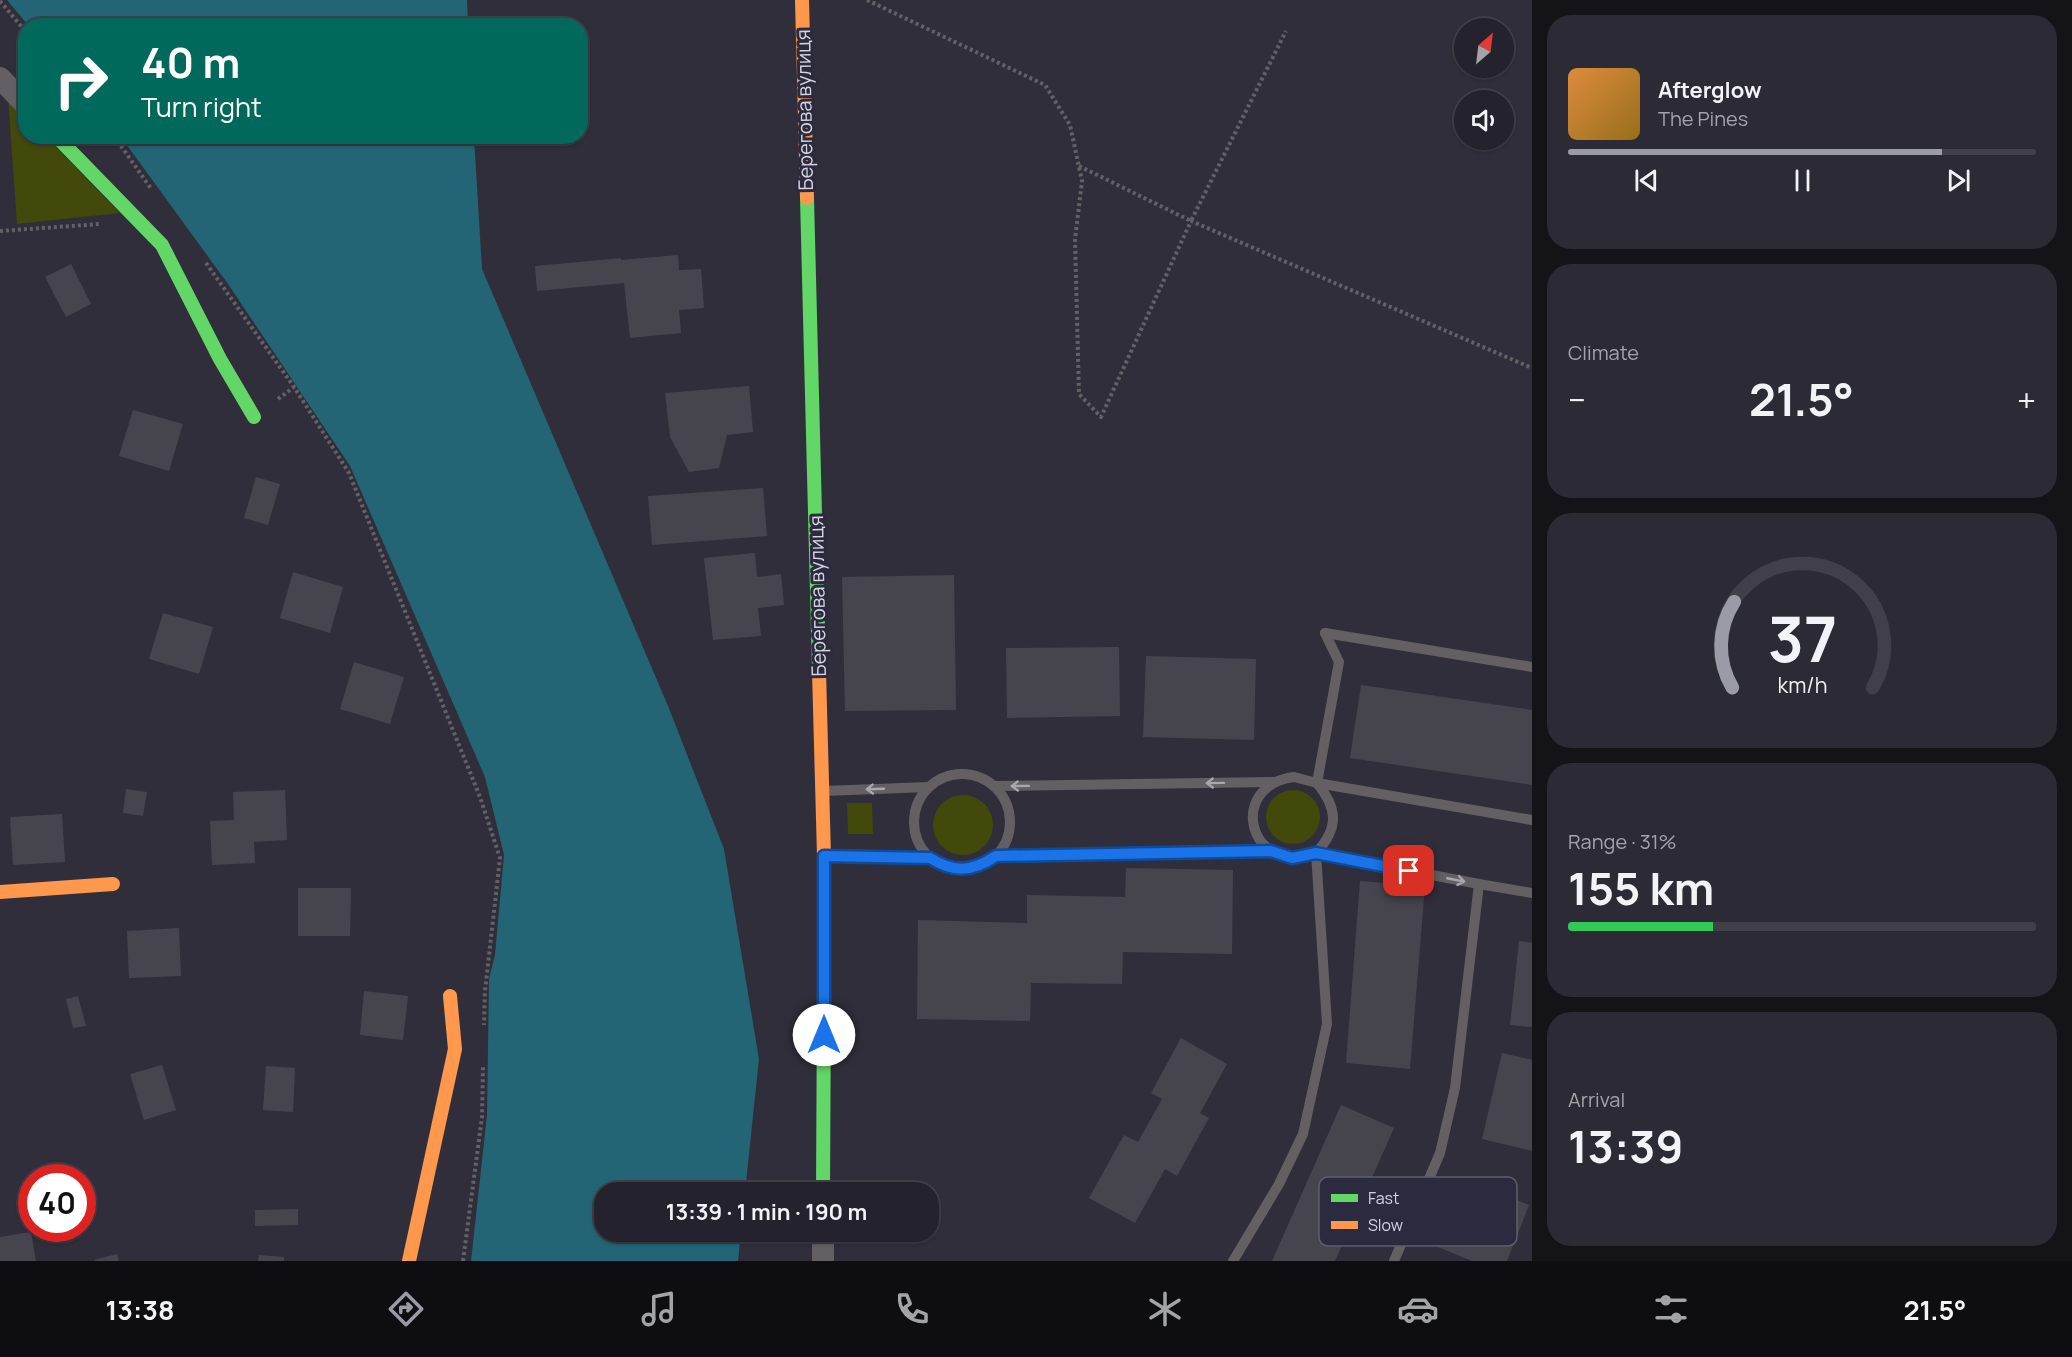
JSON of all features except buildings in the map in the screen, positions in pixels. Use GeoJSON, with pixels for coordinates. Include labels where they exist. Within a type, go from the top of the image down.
{"type":"FeatureCollection","features":[{"type":"Feature","properties":{"kind":"street","name":"Берегова вулиця"},"geometry":{"type":"LineString","coordinates":[[802,0],[824,856],[824,1182]]}},
{"type":"Feature","properties":{"kind":"street"},"geometry":{"type":"LineString","coordinates":[[0,78],[18,97]]}},
{"type":"Feature","properties":{"kind":"street"},"geometry":{"type":"LineString","coordinates":[[64,144],[162,245],[220,359],[254,417]]}},
{"type":"Feature","properties":{"kind":"street"},"geometry":{"type":"LineString","coordinates":[[0,892],[113,884]]}},
{"type":"Feature","properties":{"kind":"street"},"geometry":{"type":"LineString","coordinates":[[409,1261],[455,1048],[450,996]]}},
{"type":"Feature","properties":{"kind":"street"},"geometry":{"type":"LineString","coordinates":[[823,1242],[823,1261]]}},
{"type":"Feature","properties":{"kind":"lane"},"geometry":{"type":"LineString","coordinates":[[1233,1261],[1279,1185],[1303,1134],[1327,1024],[1316,853],[1331,832],[1334,818],[1331,805],[1317,783],[1339,662],[1325,633],[1532,667]]}},
{"type":"Feature","properties":{"kind":"lane"},"geometry":{"type":"LineString","coordinates":[[968,774],[982,778],[994,786],[1004,799],[1009,813],[1010,829],[1005,843],[996,856],[984,864],[963,869],[942,865],[930,858],[921,846],[915,831],[914,815],[919,800],[928,788],[940,779],[968,774]]}},
{"type":"Feature","properties":{"kind":"lane"},"geometry":{"type":"LineString","coordinates":[[994,786],[1274,782],[1294,777],[1317,783],[1532,820]]}},
{"type":"Feature","properties":{"kind":"lane"},"geometry":{"type":"LineString","coordinates":[[1271,851],[1254,829],[1253,816],[1259,796],[1274,782]]}},
{"type":"Feature","properties":{"kind":"lane"},"geometry":{"type":"LineString","coordinates":[[821,791],[928,788]]}},
{"type":"Feature","properties":{"kind":"lane"},"geometry":{"type":"LineString","coordinates":[[996,856],[1271,851],[1292,858],[1316,853],[1532,892]]}},
{"type":"Feature","properties":{"kind":"lane"},"geometry":{"type":"LineString","coordinates":[[824,856],[930,858]]}},
{"type":"Feature","properties":{"kind":"lane"},"geometry":{"type":"LineString","coordinates":[[1430,1177],[1440,1153],[1455,1088],[1479,884]]}},
{"type":"Feature","properties":{"kind":"lane"},"geometry":{"type":"LineString","coordinates":[[1394,1261],[1400,1246]]}},
{"type":"Feature","properties":{"kind":"path"},"geometry":{"type":"LineString","coordinates":[[867,0],[1045,85],[1070,125],[1082,181],[1075,239],[1079,394],[1101,417],[1191,221],[1286,31]]}},
{"type":"Feature","properties":{"kind":"path"},"geometry":{"type":"LineString","coordinates":[[0,1],[18,22]]}},
{"type":"Feature","properties":{"kind":"path"},"geometry":{"type":"LineString","coordinates":[[120,144],[157,197]]}},
{"type":"Feature","properties":{"kind":"path"},"geometry":{"type":"LineString","coordinates":[[1079,165],[1191,221],[1532,368]]}},
{"type":"Feature","properties":{"kind":"path"},"geometry":{"type":"LineString","coordinates":[[0,231],[103,224]]}},
{"type":"Feature","properties":{"kind":"path"},"geometry":{"type":"LineString","coordinates":[[205,261],[294,387],[349,473],[480,797],[500,858],[485,991],[484,1026]]}},
{"type":"Feature","properties":{"kind":"path"},"geometry":{"type":"LineString","coordinates":[[463,1261],[482,1117],[483,1060]]}},
{"type":"Feature","properties":{"kind":"green space"},"geometry":{"type":"Polygon","coordinates":[[[8,97],[18,108],[18,144],[53,144],[120,213],[17,224],[8,97]]]}},
{"type":"Feature","properties":{"kind":"green space"},"geometry":{"type":"Polygon","coordinates":[[[1293,790],[1303,792],[1312,798],[1318,807],[1320,817],[1318,827],[1312,836],[1303,842],[1293,844],[1283,842],[1274,836],[1268,827],[1266,817],[1268,807],[1274,798],[1283,792],[1293,790]]]}},
{"type":"Feature","properties":{"kind":"green space"},"geometry":{"type":"Polygon","coordinates":[[[957,795],[969,795],[980,800],[988,808],[993,825],[991,837],[980,850],[969,855],[957,855],[946,850],[938,842],[933,831],[933,819],[938,808],[946,800],[957,795]]]}},
{"type":"Feature","properties":{"kind":"green space"},"geometry":{"type":"Polygon","coordinates":[[[847,803],[872,803],[873,834],[848,834],[847,803]]]}},
{"type":"Feature","properties":{"kind":"water"},"geometry":{"type":"Polygon","coordinates":[[[7,0],[467,0],[468,18],[22,18],[7,0]]]}},
{"type":"Feature","properties":{"kind":"water"},"geometry":{"type":"Polygon","coordinates":[[[126,144],[474,144],[482,269],[668,706],[724,849],[759,1059],[746,1182],[594,1182],[594,1242],[740,1242],[738,1261],[471,1261],[487,1115],[489,979],[495,955],[504,855],[485,777],[350,466],[228,284],[126,144]]]}},
{"type":"Feature","properties":{"kind":"traffic: fast"},"geometry":{"type":"LineString","coordinates":[[64,144],[162,245],[220,359],[254,417]]}},
{"type":"Feature","properties":{"kind":"traffic: fast"},"geometry":{"type":"LineString","coordinates":[[807,198],[819,671]]}},
{"type":"Feature","properties":{"kind":"traffic: fast"},"geometry":{"type":"LineString","coordinates":[[823,1182],[824,997]]}},
{"type":"Feature","properties":{"kind":"traffic: slow"},"geometry":{"type":"LineString","coordinates":[[802,0],[807,198]]}},
{"type":"Feature","properties":{"kind":"traffic: slow"},"geometry":{"type":"LineString","coordinates":[[819,671],[824,856],[824,997]]}},
{"type":"Feature","properties":{"kind":"traffic: slow"},"geometry":{"type":"LineString","coordinates":[[0,892],[113,884]]}},
{"type":"Feature","properties":{"kind":"traffic: slow"},"geometry":{"type":"LineString","coordinates":[[409,1261],[455,1049],[450,996]]}},
{"type":"Feature","properties":{"kind":"route"},"geometry":{"type":"LineString","coordinates":[[824,1035],[824,856],[930,858],[956,869],[970,869],[996,856],[1271,851],[1292,858],[1316,853],[1409,871]]}}]}
